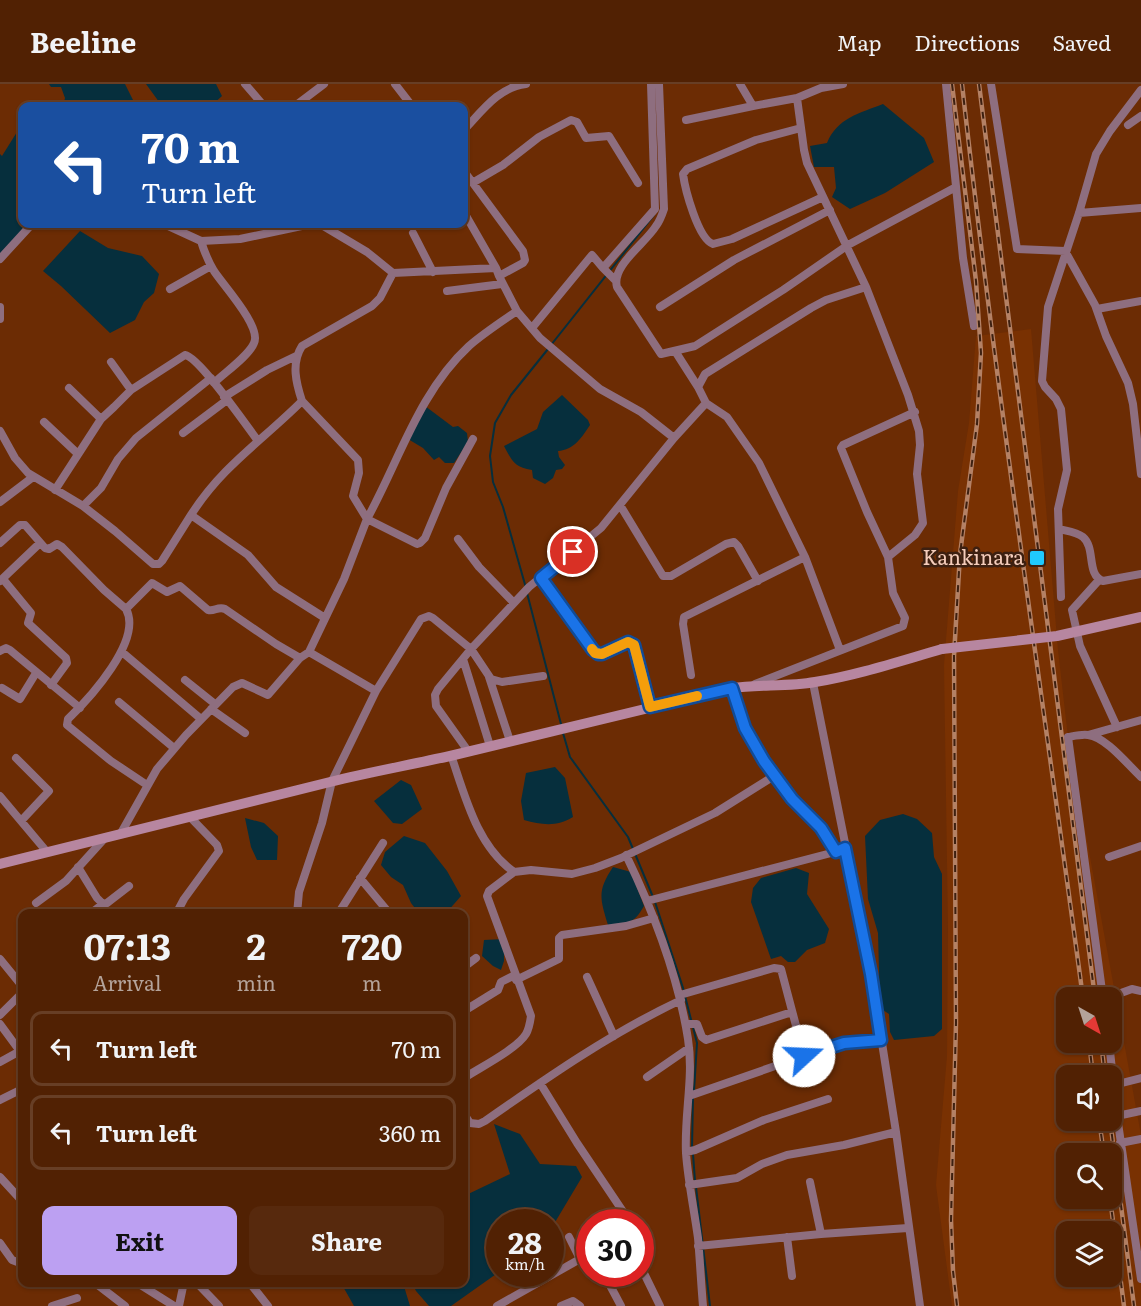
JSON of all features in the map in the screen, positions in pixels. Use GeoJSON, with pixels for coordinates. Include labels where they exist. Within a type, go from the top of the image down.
{"type":"FeatureCollection","features":[{"type":"Feature","properties":{"kind":"main road"},"geometry":{"type":"LineString","coordinates":[[1,861],[104,839],[332,781],[732,688],[751,685],[813,683],[859,673],[942,649],[1057,636],[1141,617]]}},
{"type":"Feature","properties":{"kind":"street"},"geometry":{"type":"LineString","coordinates":[[245,84],[261,102]]}},
{"type":"Feature","properties":{"kind":"street"},"geometry":{"type":"LineString","coordinates":[[300,102],[324,84]]}},
{"type":"Feature","properties":{"kind":"street"},"geometry":{"type":"LineString","coordinates":[[395,84],[409,102]]}},
{"type":"Feature","properties":{"kind":"street"},"geometry":{"type":"LineString","coordinates":[[468,126],[505,90],[526,84]]}},
{"type":"Feature","properties":{"kind":"street"},"geometry":{"type":"LineString","coordinates":[[603,268],[655,209],[651,84]]}},
{"type":"Feature","properties":{"kind":"street"},"geometry":{"type":"LineString","coordinates":[[615,280],[619,270],[656,228],[664,209],[659,84]]}},
{"type":"Feature","properties":{"kind":"street"},"geometry":{"type":"LineString","coordinates":[[740,84],[753,106]]}},
{"type":"Feature","properties":{"kind":"street"},"geometry":{"type":"LineString","coordinates":[[686,120],[797,98],[821,86],[843,84]]}},
{"type":"Feature","properties":{"kind":"street"},"geometry":{"type":"LineString","coordinates":[[946,84],[963,258],[974,326]]}},
{"type":"Feature","properties":{"kind":"street"},"geometry":{"type":"LineString","coordinates":[[991,84],[1017,249],[1065,251]]}},
{"type":"Feature","properties":{"kind":"street"},"geometry":{"type":"LineString","coordinates":[[1061,597],[1059,503],[1067,470],[1059,403],[1045,387],[1042,374],[1048,307],[1096,154],[1100,145],[1141,90]]}},
{"type":"Feature","properties":{"kind":"street"},"geometry":{"type":"LineString","coordinates":[[797,98],[807,163],[866,286],[915,412],[920,445],[917,474],[923,523],[915,535],[888,557]]}},
{"type":"Feature","properties":{"kind":"street"},"geometry":{"type":"LineString","coordinates":[[1128,125],[1141,116]]}},
{"type":"Feature","properties":{"kind":"street"},"geometry":{"type":"LineString","coordinates":[[474,182],[503,165],[539,137],[571,120],[577,122],[586,138],[609,136],[638,183]]}},
{"type":"Feature","properties":{"kind":"street"},"geometry":{"type":"LineString","coordinates":[[801,128],[756,140],[687,169],[683,174],[690,201],[705,239],[713,244],[732,239],[823,197]]}},
{"type":"Feature","properties":{"kind":"street"},"geometry":{"type":"LineString","coordinates":[[447,291],[499,276],[523,263],[525,255],[468,175]]}},
{"type":"Feature","properties":{"kind":"street"},"geometry":{"type":"LineString","coordinates":[[532,328],[592,255],[615,280],[617,287],[659,351],[664,354],[690,348],[783,290],[848,245],[956,187]]}},
{"type":"Feature","properties":{"kind":"street"},"geometry":{"type":"LineString","coordinates":[[1079,213],[1141,208]]}},
{"type":"Feature","properties":{"kind":"street"},"geometry":{"type":"LineString","coordinates":[[660,307],[734,260],[830,210]]}},
{"type":"Feature","properties":{"kind":"street"},"geometry":{"type":"LineString","coordinates":[[468,219],[517,310],[532,328],[600,389],[642,412],[674,438]]}},
{"type":"Feature","properties":{"kind":"street"},"geometry":{"type":"LineString","coordinates":[[0,259],[28,228]]}},
{"type":"Feature","properties":{"kind":"street"},"geometry":{"type":"LineString","coordinates":[[173,228],[201,241],[240,239],[292,228]]}},
{"type":"Feature","properties":{"kind":"street"},"geometry":{"type":"LineString","coordinates":[[327,228],[366,252],[393,273],[433,272],[499,276]]}},
{"type":"Feature","properties":{"kind":"street"},"geometry":{"type":"LineString","coordinates":[[413,233],[433,272]]}},
{"type":"Feature","properties":{"kind":"street"},"geometry":{"type":"LineString","coordinates":[[83,506],[101,488],[118,459],[136,438],[249,351],[254,343],[256,336],[248,319],[211,266],[201,241]]}},
{"type":"Feature","properties":{"kind":"street"},"geometry":{"type":"LineString","coordinates":[[1065,251],[1097,309],[1131,394],[1141,474]]}},
{"type":"Feature","properties":{"kind":"street"},"geometry":{"type":"LineString","coordinates":[[170,289],[211,266]]}},
{"type":"Feature","properties":{"kind":"street"},"geometry":{"type":"LineString","coordinates":[[183,433],[267,370],[296,356],[307,342],[372,306],[380,298],[393,273]]}},
{"type":"Feature","properties":{"kind":"street"},"geometry":{"type":"LineString","coordinates":[[698,387],[705,374],[800,315],[826,300],[866,286]]}},
{"type":"Feature","properties":{"kind":"street"},"geometry":{"type":"LineString","coordinates":[[1097,309],[1141,301]]}},
{"type":"Feature","properties":{"kind":"street"},"geometry":{"type":"LineString","coordinates":[[0,306],[0,319]]}},
{"type":"Feature","properties":{"kind":"street"},"geometry":{"type":"LineString","coordinates":[[121,833],[147,785],[174,748],[213,707],[238,683],[268,695],[300,658],[309,652],[344,579],[367,519],[415,420],[438,384],[470,345],[517,310]]}},
{"type":"Feature","properties":{"kind":"street"},"geometry":{"type":"LineString","coordinates":[[675,351],[706,403],[727,417],[753,454],[806,557],[840,650]]}},
{"type":"Feature","properties":{"kind":"street"},"geometry":{"type":"LineString","coordinates":[[55,490],[101,419],[131,390],[185,356],[192,358],[212,380],[258,441]]}},
{"type":"Feature","properties":{"kind":"street"},"geometry":{"type":"LineString","coordinates":[[296,356],[295,375],[302,401],[358,460],[359,473],[353,496],[367,519],[417,544],[424,538],[446,488],[473,439]]}},
{"type":"Feature","properties":{"kind":"street"},"geometry":{"type":"LineString","coordinates":[[111,362],[131,390]]}},
{"type":"Feature","properties":{"kind":"street"},"geometry":{"type":"LineString","coordinates":[[69,388],[101,419]]}},
{"type":"Feature","properties":{"kind":"street"},"geometry":{"type":"LineString","coordinates":[[0,431],[15,458],[33,477],[83,506],[156,565],[162,561],[204,495],[223,472],[302,401]]}},
{"type":"Feature","properties":{"kind":"street"},"geometry":{"type":"LineString","coordinates":[[468,751],[436,706],[435,699],[438,689],[529,586],[590,539],[706,403]]}},
{"type":"Feature","properties":{"kind":"street"},"geometry":{"type":"LineString","coordinates":[[751,685],[898,629],[905,622],[893,593],[888,557],[841,448],[843,445],[915,412]]}},
{"type":"Feature","properties":{"kind":"street"},"geometry":{"type":"LineString","coordinates":[[44,422],[78,454]]}},
{"type":"Feature","properties":{"kind":"street"},"geometry":{"type":"LineString","coordinates":[[0,502],[33,477]]}},
{"type":"Feature","properties":{"kind":"street"},"geometry":{"type":"LineString","coordinates":[[620,505],[663,576],[671,576],[726,544],[734,542],[759,581]]}},
{"type":"Feature","properties":{"kind":"street"},"geometry":{"type":"LineString","coordinates":[[191,515],[248,555],[276,587],[325,618]]}},
{"type":"Feature","properties":{"kind":"street"},"geometry":{"type":"LineString","coordinates":[[0,543],[22,524],[47,549],[59,544],[104,591],[126,609],[130,616],[130,630],[122,652],[80,708],[68,719],[67,724],[111,761],[147,785]]}},
{"type":"Feature","properties":{"kind":"street"},"geometry":{"type":"LineString","coordinates":[[1059,529],[1083,538],[1088,546],[1098,579],[1103,581],[1141,574]]}},
{"type":"Feature","properties":{"kind":"street"},"geometry":{"type":"LineString","coordinates":[[458,539],[479,567],[514,603]]}},
{"type":"Feature","properties":{"kind":"street"},"geometry":{"type":"LineString","coordinates":[[40,543],[1,580],[31,613],[28,623],[66,658],[67,663],[51,685]]}},
{"type":"Feature","properties":{"kind":"street"},"geometry":{"type":"LineString","coordinates":[[692,675],[682,624],[684,617],[806,557]]}},
{"type":"Feature","properties":{"kind":"street"},"geometry":{"type":"LineString","coordinates":[[541,578],[595,653],[602,654],[628,642],[634,645],[650,707]]}},
{"type":"Feature","properties":{"kind":"street"},"geometry":{"type":"LineString","coordinates":[[1098,579],[1072,610],[1080,646],[1117,727]]}},
{"type":"Feature","properties":{"kind":"street"},"geometry":{"type":"LineString","coordinates":[[126,609],[152,583],[167,592],[180,586],[208,610],[225,609],[300,658]]}},
{"type":"Feature","properties":{"kind":"street"},"geometry":{"type":"LineString","coordinates":[[297,909],[299,892],[322,823],[332,781],[376,691],[424,617],[433,618],[471,649],[491,679],[502,682],[543,676]]}},
{"type":"Feature","properties":{"kind":"street"},"geometry":{"type":"LineString","coordinates":[[0,651],[6,648],[10,650],[80,708]]}},
{"type":"Feature","properties":{"kind":"street"},"geometry":{"type":"LineString","coordinates":[[122,652],[201,719]]}},
{"type":"Feature","properties":{"kind":"street"},"geometry":{"type":"LineString","coordinates":[[309,652],[376,691]]}},
{"type":"Feature","properties":{"kind":"street"},"geometry":{"type":"LineString","coordinates":[[463,659],[490,746]]}},
{"type":"Feature","properties":{"kind":"street"},"geometry":{"type":"LineString","coordinates":[[2,688],[21,699],[36,673]]}},
{"type":"Feature","properties":{"kind":"street"},"geometry":{"type":"LineString","coordinates":[[489,675],[510,741]]}},
{"type":"Feature","properties":{"kind":"street"},"geometry":{"type":"LineString","coordinates":[[185,680],[244,733]]}},
{"type":"Feature","properties":{"kind":"street"},"geometry":{"type":"LineString","coordinates":[[813,683],[871,974],[920,1306]]}},
{"type":"Feature","properties":{"kind":"street"},"geometry":{"type":"LineString","coordinates":[[732,688],[745,728],[774,776],[792,799],[821,828],[836,852]]}},
{"type":"Feature","properties":{"kind":"street"},"geometry":{"type":"LineString","coordinates":[[119,702],[174,748]]}},
{"type":"Feature","properties":{"kind":"street"},"geometry":{"type":"LineString","coordinates":[[1103,987],[1068,737],[1088,735],[1141,720]]}},
{"type":"Feature","properties":{"kind":"street"},"geometry":{"type":"LineString","coordinates":[[1088,735],[1105,743],[1141,777]]}},
{"type":"Feature","properties":{"kind":"street"},"geometry":{"type":"LineString","coordinates":[[451,755],[482,836],[501,862],[514,872]]}},
{"type":"Feature","properties":{"kind":"street"},"geometry":{"type":"LineString","coordinates":[[16,758],[49,791],[21,821]]}},
{"type":"Feature","properties":{"kind":"street"},"geometry":{"type":"LineString","coordinates":[[468,1075],[513,1046],[527,1033],[531,1016],[487,896],[489,891],[514,872],[531,870],[572,874],[595,868],[715,813],[774,776]]}},
{"type":"Feature","properties":{"kind":"street"},"geometry":{"type":"LineString","coordinates":[[0,796],[46,852]]}},
{"type":"Feature","properties":{"kind":"street"},"geometry":{"type":"LineString","coordinates":[[179,909],[219,851],[217,845],[191,818]]}},
{"type":"Feature","properties":{"kind":"street"},"geometry":{"type":"LineString","coordinates":[[36,903],[61,885],[104,839]]}},
{"type":"Feature","properties":{"kind":"street"},"geometry":{"type":"LineString","coordinates":[[341,909],[383,843]]}},
{"type":"Feature","properties":{"kind":"street"},"geometry":{"type":"LineString","coordinates":[[1109,857],[1141,846]]}},
{"type":"Feature","properties":{"kind":"street"},"geometry":{"type":"LineString","coordinates":[[652,900],[845,848]]}},
{"type":"Feature","properties":{"kind":"street"},"geometry":{"type":"LineString","coordinates":[[631,852],[652,900],[654,918],[683,995],[690,1023],[689,1048],[694,1095],[690,1151],[702,1246],[703,1306]]}},
{"type":"Feature","properties":{"kind":"street"},"geometry":{"type":"LineString","coordinates":[[78,867],[103,904]]}},
{"type":"Feature","properties":{"kind":"street"},"geometry":{"type":"LineString","coordinates":[[360,878],[386,909]]}},
{"type":"Feature","properties":{"kind":"street"},"geometry":{"type":"LineString","coordinates":[[96,909],[129,886]]}},
{"type":"Feature","properties":{"kind":"street"},"geometry":{"type":"LineString","coordinates":[[468,1009],[498,990],[501,982],[559,959],[559,938],[562,935],[626,926],[654,918]]}},
{"type":"Feature","properties":{"kind":"street"},"geometry":{"type":"LineString","coordinates":[[468,964],[476,958]]}},
{"type":"Feature","properties":{"kind":"street"},"geometry":{"type":"LineString","coordinates":[[0,960],[18,980]]}},
{"type":"Feature","properties":{"kind":"street"},"geometry":{"type":"LineString","coordinates":[[468,1120],[470,1123],[479,1124],[614,1036],[683,995],[778,968],[783,973],[804,1056]]}},
{"type":"Feature","properties":{"kind":"street"},"geometry":{"type":"LineString","coordinates":[[587,977],[614,1036]]}},
{"type":"Feature","properties":{"kind":"street"},"geometry":{"type":"LineString","coordinates":[[1122,992],[1132,989],[1141,991]]}},
{"type":"Feature","properties":{"kind":"street"},"geometry":{"type":"LineString","coordinates":[[0,1015],[18,997]]}},
{"type":"Feature","properties":{"kind":"street"},"geometry":{"type":"LineString","coordinates":[[690,1023],[698,1023],[702,1037],[706,1040],[792,1012]]}},
{"type":"Feature","properties":{"kind":"street"},"geometry":{"type":"LineString","coordinates":[[0,1024],[18,1048]]}},
{"type":"Feature","properties":{"kind":"street"},"geometry":{"type":"LineString","coordinates":[[694,1095],[844,1043],[881,1040]]}},
{"type":"Feature","properties":{"kind":"street"},"geometry":{"type":"LineString","coordinates":[[646,1077],[689,1048]]}},
{"type":"Feature","properties":{"kind":"street"},"geometry":{"type":"LineString","coordinates":[[0,1062],[18,1053]]}},
{"type":"Feature","properties":{"kind":"street"},"geometry":{"type":"LineString","coordinates":[[1122,1083],[1141,1078]]}},
{"type":"Feature","properties":{"kind":"street"},"geometry":{"type":"LineString","coordinates":[[540,1083],[621,1209]]}},
{"type":"Feature","properties":{"kind":"street"},"geometry":{"type":"LineString","coordinates":[[0,1100],[18,1091]]}},
{"type":"Feature","properties":{"kind":"street"},"geometry":{"type":"LineString","coordinates":[[690,1151],[764,1120],[828,1099]]}},
{"type":"Feature","properties":{"kind":"street"},"geometry":{"type":"LineString","coordinates":[[1122,1115],[1141,1111]]}},
{"type":"Feature","properties":{"kind":"street"},"geometry":{"type":"LineString","coordinates":[[1119,1131],[1120,1143],[1141,1139]]}},
{"type":"Feature","properties":{"kind":"street"},"geometry":{"type":"LineString","coordinates":[[694,1185],[737,1178],[762,1164],[787,1155],[844,1145],[896,1132]]}},
{"type":"Feature","properties":{"kind":"street"},"geometry":{"type":"LineString","coordinates":[[1122,1151],[1137,1214],[1141,1279]]}},
{"type":"Feature","properties":{"kind":"street"},"geometry":{"type":"LineString","coordinates":[[0,1177],[18,1197]]}},
{"type":"Feature","properties":{"kind":"street"},"geometry":{"type":"LineString","coordinates":[[810,1182],[821,1234]]}},
{"type":"Feature","properties":{"kind":"street"},"geometry":{"type":"LineString","coordinates":[[702,1246],[908,1228]]}},
{"type":"Feature","properties":{"kind":"street"},"geometry":{"type":"LineString","coordinates":[[569,1237],[576,1251]]}},
{"type":"Feature","properties":{"kind":"street"},"geometry":{"type":"LineString","coordinates":[[787,1237],[792,1276]]}},
{"type":"Feature","properties":{"kind":"street"},"geometry":{"type":"LineString","coordinates":[[0,1243],[12,1260],[18,1262]]}},
{"type":"Feature","properties":{"kind":"street"},"geometry":{"type":"LineString","coordinates":[[497,1306],[576,1261]]}},
{"type":"Feature","properties":{"kind":"street"},"geometry":{"type":"LineString","coordinates":[[100,1287],[125,1306]]}},
{"type":"Feature","properties":{"kind":"street"},"geometry":{"type":"LineString","coordinates":[[144,1287],[174,1306]]}},
{"type":"Feature","properties":{"kind":"street"},"geometry":{"type":"LineString","coordinates":[[179,1306],[183,1287]]}},
{"type":"Feature","properties":{"kind":"street"},"geometry":{"type":"LineString","coordinates":[[201,1287],[219,1306]]}},
{"type":"Feature","properties":{"kind":"street"},"geometry":{"type":"LineString","coordinates":[[253,1287],[268,1306]]}},
{"type":"Feature","properties":{"kind":"street"},"geometry":{"type":"LineString","coordinates":[[611,1287],[621,1306]]}},
{"type":"Feature","properties":{"kind":"street"},"geometry":{"type":"LineString","coordinates":[[651,1287],[660,1306]]}},
{"type":"Feature","properties":{"kind":"street"},"geometry":{"type":"LineString","coordinates":[[52,1306],[77,1298]]}},
{"type":"Feature","properties":{"kind":"street"},"geometry":{"type":"LineString","coordinates":[[561,1306],[573,1301],[580,1306]]}},
{"type":"Feature","properties":{"kind":"shaded area"},"geometry":{"type":"Polygon","coordinates":[[[1031,329],[1058,650],[1068,737],[1114,987],[1056,987],[1056,1053],[1122,1053],[1122,1031],[1141,1135],[1141,1306],[952,1306],[936,1185],[947,1056],[948,928],[944,665],[958,491],[969,423],[976,336],[1031,329]]]}},
{"type":"Feature","properties":{"kind":"water"},"geometry":{"type":"Polygon","coordinates":[[[49,84],[125,84],[134,102],[64,102],[61,87],[51,87],[49,84]]]}},
{"type":"Feature","properties":{"kind":"water"},"geometry":{"type":"Polygon","coordinates":[[[146,84],[216,84],[222,96],[215,102],[159,102],[146,84]]]}},
{"type":"Feature","properties":{"kind":"water"},"geometry":{"type":"Polygon","coordinates":[[[883,104],[924,138],[934,162],[885,193],[850,209],[832,197],[836,188],[834,167],[814,167],[810,146],[827,143],[843,122],[883,104]]]}},
{"type":"Feature","properties":{"kind":"water"},"geometry":{"type":"Polygon","coordinates":[[[18,130],[18,228],[24,228],[0,255],[0,154],[2,156],[18,130]]]}},
{"type":"Feature","properties":{"kind":"water"},"geometry":{"type":"Polygon","coordinates":[[[80,231],[108,248],[142,256],[159,274],[154,293],[144,302],[135,320],[110,333],[43,271],[80,231]]]}},
{"type":"Feature","properties":{"kind":"water"},"geometry":{"type":"Polygon","coordinates":[[[562,395],[588,420],[590,425],[573,445],[558,451],[565,465],[562,469],[556,470],[553,478],[545,484],[533,478],[532,470],[514,462],[504,446],[537,429],[543,412],[562,395]]]}},
{"type":"Feature","properties":{"kind":"water"},"geometry":{"type":"Polygon","coordinates":[[[425,406],[453,427],[458,426],[467,433],[468,442],[454,463],[445,463],[439,457],[434,460],[423,448],[408,439],[425,406]]]}},
{"type":"Feature","properties":{"kind":"water"},"geometry":{"type":"Polygon","coordinates":[[[555,767],[565,778],[573,817],[549,824],[524,820],[521,801],[526,773],[555,767]]]}},
{"type":"Feature","properties":{"kind":"water"},"geometry":{"type":"Polygon","coordinates":[[[401,780],[411,785],[422,809],[402,824],[393,823],[374,801],[401,780]]]}},
{"type":"Feature","properties":{"kind":"water"},"geometry":{"type":"Polygon","coordinates":[[[903,814],[917,819],[932,833],[934,857],[942,874],[942,1029],[934,1036],[894,1040],[890,1032],[889,1014],[880,1008],[878,933],[868,899],[865,836],[880,820],[903,814]]]}},
{"type":"Feature","properties":{"kind":"water"},"geometry":{"type":"Polygon","coordinates":[[[245,818],[264,823],[278,836],[277,860],[257,860],[251,847],[245,818]]]}},
{"type":"Feature","properties":{"kind":"water"},"geometry":{"type":"Polygon","coordinates":[[[404,836],[425,843],[447,871],[461,896],[450,909],[416,909],[403,885],[391,877],[381,865],[385,852],[404,836]]]}},
{"type":"Feature","properties":{"kind":"water"},"geometry":{"type":"Polygon","coordinates":[[[613,867],[631,872],[644,906],[633,920],[608,925],[601,895],[604,882],[613,867]]]}},
{"type":"Feature","properties":{"kind":"water"},"geometry":{"type":"Polygon","coordinates":[[[796,868],[809,873],[807,894],[829,929],[825,943],[807,950],[795,962],[788,962],[781,956],[771,959],[751,902],[753,888],[761,878],[796,868]]]}},
{"type":"Feature","properties":{"kind":"water"},"geometry":{"type":"Polygon","coordinates":[[[504,939],[504,961],[501,970],[482,956],[484,940],[504,939]]]}},
{"type":"Feature","properties":{"kind":"water"},"geometry":{"type":"Polygon","coordinates":[[[494,1124],[520,1134],[540,1164],[576,1166],[582,1177],[563,1209],[486,1209],[486,1281],[451,1306],[429,1306],[414,1287],[468,1287],[468,1194],[510,1174],[494,1124]]]}},
{"type":"Feature","properties":{"kind":"water"},"geometry":{"type":"Polygon","coordinates":[[[343,1287],[404,1287],[410,1306],[354,1306],[343,1287]]]}},
{"type":"Feature","properties":{"kind":"waterway"},"geometry":{"type":"LineString","coordinates":[[551,345],[654,215]]}},
{"type":"Feature","properties":{"kind":"waterway"},"geometry":{"type":"LineString","coordinates":[[526,588],[503,507],[493,482],[490,456],[495,423],[511,395],[548,349]]}},
{"type":"Feature","properties":{"kind":"waterway"},"geometry":{"type":"LineString","coordinates":[[527,593],[561,724]]}},
{"type":"Feature","properties":{"kind":"waterway"},"geometry":{"type":"LineString","coordinates":[[563,733],[570,757],[628,837],[653,897]]}},
{"type":"Feature","properties":{"kind":"waterway"},"geometry":{"type":"LineString","coordinates":[[655,902],[684,991]]}},
{"type":"Feature","properties":{"kind":"waterway"},"geometry":{"type":"LineString","coordinates":[[685,996],[697,1043],[694,1091]]}},
{"type":"Feature","properties":{"kind":"waterway"},"geometry":{"type":"LineString","coordinates":[[692,1148],[693,1097]]}},
{"type":"Feature","properties":{"kind":"waterway"},"geometry":{"type":"LineString","coordinates":[[693,1154],[695,1181]]}},
{"type":"Feature","properties":{"kind":"waterway"},"geometry":{"type":"LineString","coordinates":[[696,1187],[710,1306]]}},
{"type":"Feature","properties":{"kind":"railway"},"geometry":{"type":"LineString","coordinates":[[952,84],[976,281],[981,353],[977,424],[960,554],[954,656],[956,1023],[951,1220],[957,1306]]}},
{"type":"Feature","properties":{"kind":"railway"},"geometry":{"type":"LineString","coordinates":[[962,84],[1004,427],[1081,987]]}},
{"type":"Feature","properties":{"kind":"railway"},"geometry":{"type":"LineString","coordinates":[[979,84],[1094,987]]}},
{"type":"Feature","properties":{"kind":"railway"},"geometry":{"type":"LineString","coordinates":[[1090,1053],[1092,1065]]}},
{"type":"Feature","properties":{"kind":"railway"},"geometry":{"type":"LineString","coordinates":[[1102,1053],[1104,1065]]}},
{"type":"Feature","properties":{"kind":"railway"},"geometry":{"type":"LineString","coordinates":[[1101,1131],[1102,1143]]}},
{"type":"Feature","properties":{"kind":"railway"},"geometry":{"type":"LineString","coordinates":[[1111,1131],[1134,1306]]}},
{"type":"Feature","properties":{"kind":"railway"},"geometry":{"type":"LineString","coordinates":[[1111,1209],[1124,1306]]}},
{"type":"Feature","properties":{"kind":"slow traffic"},"geometry":{"type":"LineString","coordinates":[[592,649],[595,653],[602,654],[624,643],[632,642],[637,651],[650,707],[697,696]]}},
{"type":"Feature","properties":{"kind":"place","name":"Kankinara"},"geometry":{"type":"Point","coordinates":[1037,558]}},
{"type":"Feature","properties":{"kind":"route"},"geometry":{"type":"LineString","coordinates":[[573,552],[541,578],[595,653],[602,654],[624,643],[632,642],[637,651],[650,707],[732,688],[745,728],[774,776],[792,799],[821,828],[836,852],[845,848],[871,974],[881,1040],[844,1043],[804,1056]]}}]}
